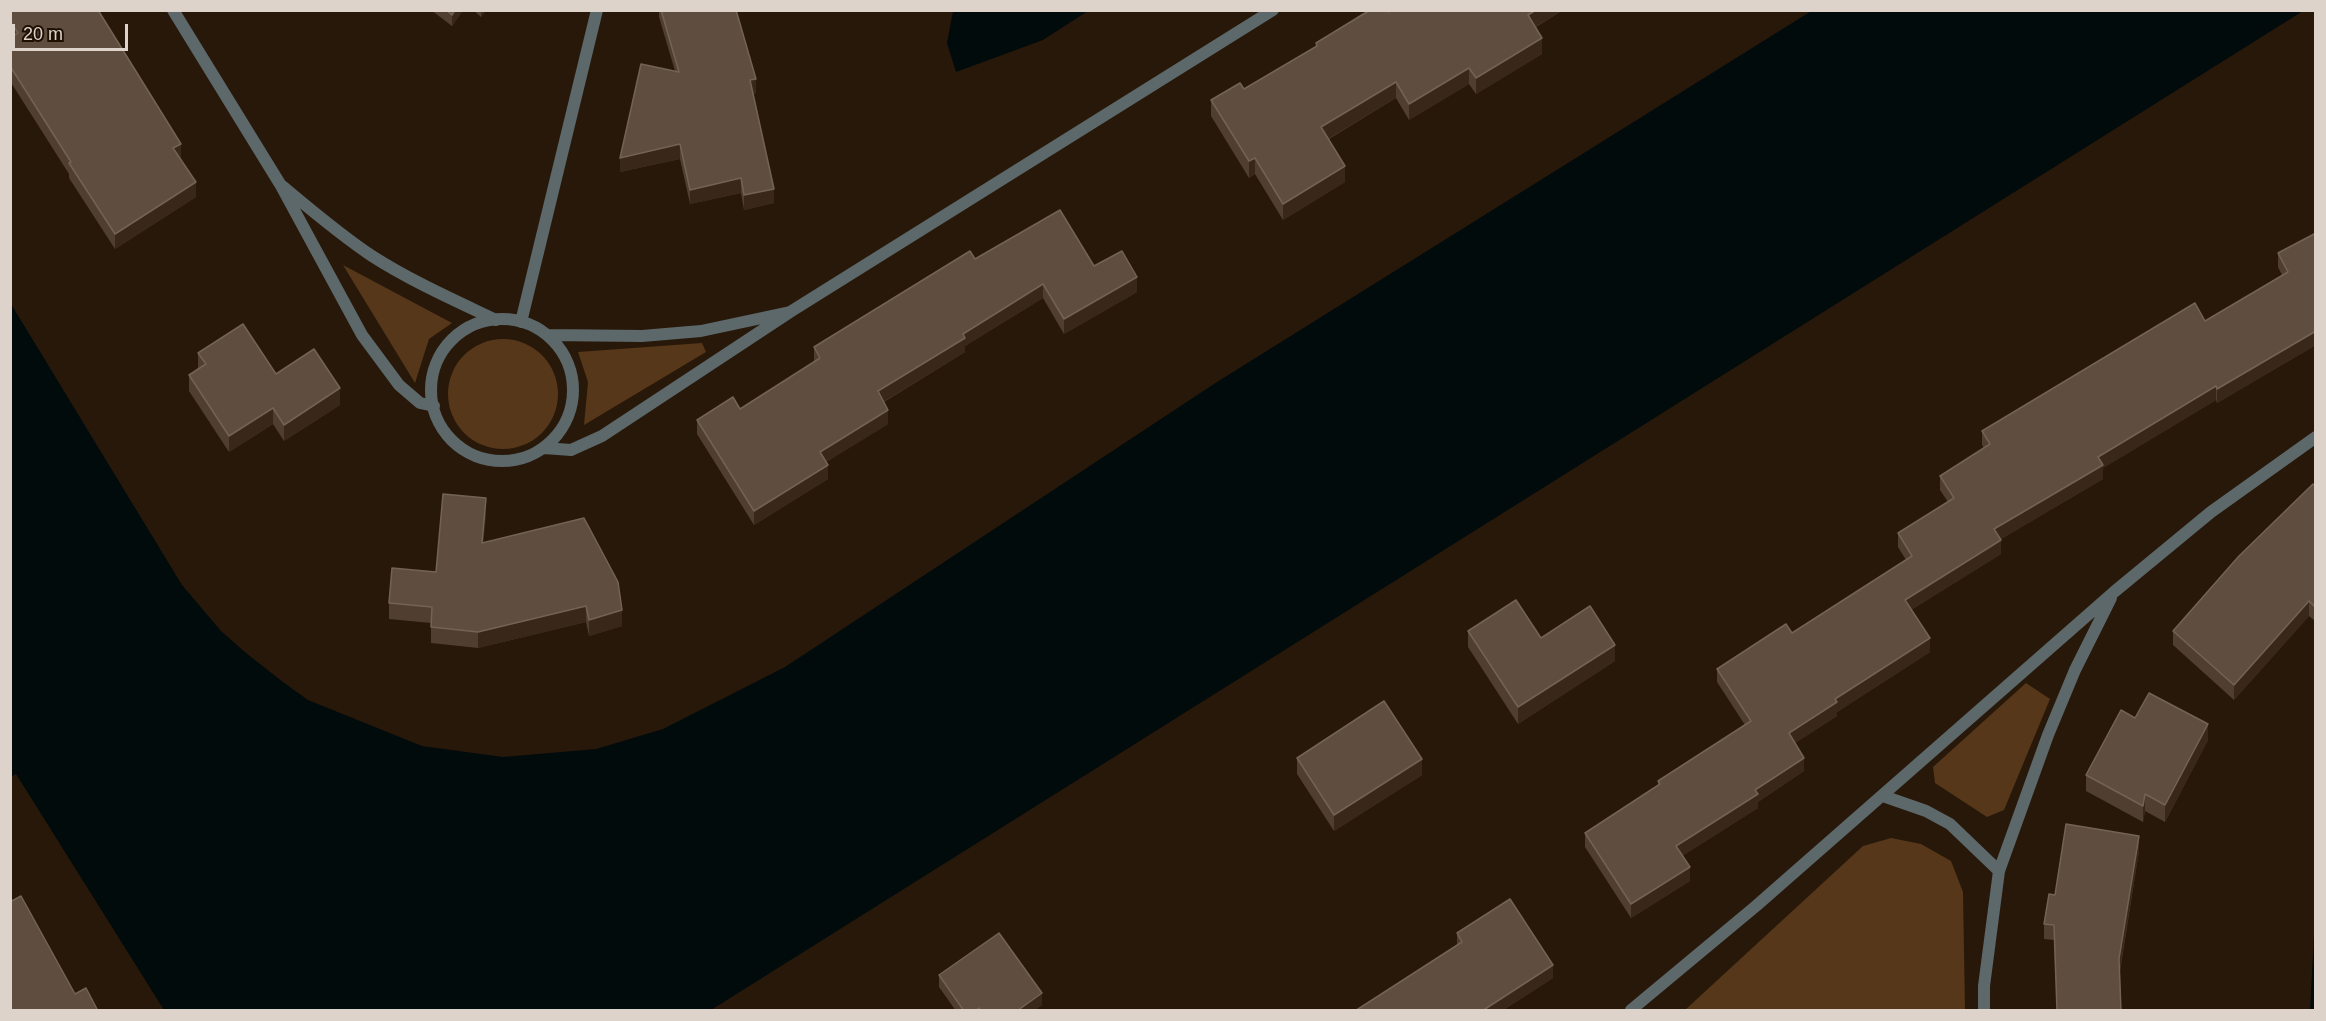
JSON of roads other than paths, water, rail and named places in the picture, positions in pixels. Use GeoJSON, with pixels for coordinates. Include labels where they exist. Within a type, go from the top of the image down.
{"type":"FeatureCollection","features":[{"type":"Feature","properties":{"kind":"street"},"geometry":{"type":"LineString","coordinates":[[173,10],[280,184],[362,335],[399,385],[420,403],[434,406]]}},
{"type":"Feature","properties":{"kind":"street"},"geometry":{"type":"LineString","coordinates":[[521,322],[597,10]]}},
{"type":"Feature","properties":{"kind":"street"},"geometry":{"type":"LineString","coordinates":[[544,448],[571,450],[602,436],[790,312],[1273,10]]}},
{"type":"Feature","properties":{"kind":"street"},"geometry":{"type":"LineString","coordinates":[[280,184],[336,231],[373,257],[417,282],[496,320]]}},
{"type":"Feature","properties":{"kind":"street"},"geometry":{"type":"LineString","coordinates":[[547,335],[642,336],[700,331],[790,312]]}},
{"type":"Feature","properties":{"kind":"street"},"geometry":{"type":"LineString","coordinates":[[504,319],[521,322],[547,335],[563,353],[572,375],[573,399],[566,422],[552,442],[544,448],[532,455],[509,461],[485,459],[463,449],[446,434],[434,406],[431,391],[434,368],[444,348],[461,332],[482,322],[504,319]]}},
{"type":"Feature","properties":{"kind":"street"},"geometry":{"type":"LineString","coordinates":[[1632,1010],[1883,796],[2114,592],[2211,512],[2316,437]]}},
{"type":"Feature","properties":{"kind":"street"},"geometry":{"type":"LineString","coordinates":[[1984,1011],[1984,986],[2000,871],[2048,735],[2075,670],[2114,592]]}},
{"type":"Feature","properties":{"kind":"street"},"geometry":{"type":"LineString","coordinates":[[1883,796],[1926,812],[1950,824],[2000,871]]}}]}
